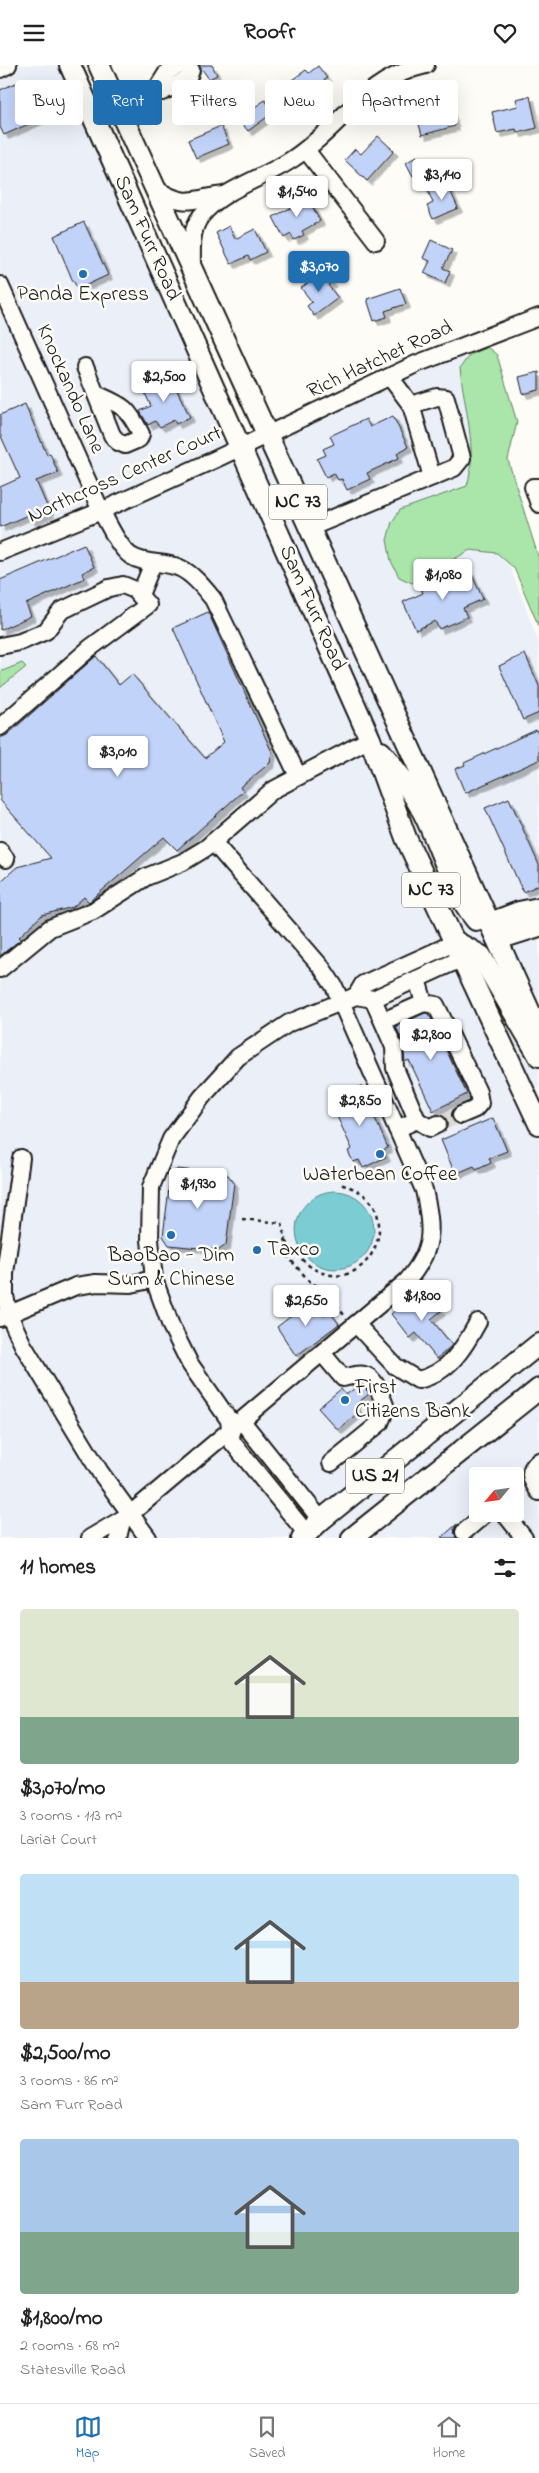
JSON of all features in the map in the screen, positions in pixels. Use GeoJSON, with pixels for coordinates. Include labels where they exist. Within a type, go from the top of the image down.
{"type":"FeatureCollection","features":[{"type":"Feature","properties":{"kind":"main road","name":"Sam Furr Road"},"geometry":{"type":"LineString","coordinates":[[70,65],[370,739],[406,837],[539,1124]]}},
{"type":"Feature","properties":{"kind":"main road","name":"Sam Furr Road"},"geometry":{"type":"LineString","coordinates":[[99,65],[106,80]]}},
{"type":"Feature","properties":{"kind":"main road","name":"Sam Furr Road"},"geometry":{"type":"LineString","coordinates":[[126,125],[539,1032]]}},
{"type":"Feature","properties":{"kind":"main road"},"geometry":{"type":"LineString","coordinates":[[370,739],[399,774],[423,812],[474,917],[494,931],[539,926]]}},
{"type":"Feature","properties":{"kind":"main road"},"geometry":{"type":"LineString","coordinates":[[494,931],[519,912],[539,907]]}},
{"type":"Feature","properties":{"kind":"main road"},"geometry":{"type":"LineString","coordinates":[[460,950],[481,955],[539,1056]]}},
{"type":"Feature","properties":{"kind":"main road","name":"US 21"},"geometry":{"type":"LineString","coordinates":[[314,1533],[539,1344]]}},
{"type":"Feature","properties":{"kind":"main road","name":"US 21"},"geometry":{"type":"LineString","coordinates":[[352,1538],[539,1389]]}},
{"type":"Feature","properties":{"kind":"street"},"geometry":{"type":"LineString","coordinates":[[0,69],[8,65]]}},
{"type":"Feature","properties":{"kind":"street"},"geometry":{"type":"LineString","coordinates":[[162,80],[168,71],[180,65]]}},
{"type":"Feature","properties":{"kind":"street"},"geometry":{"type":"LineString","coordinates":[[162,92],[188,79],[191,70],[186,65]]}},
{"type":"Feature","properties":{"kind":"street"},"geometry":{"type":"LineString","coordinates":[[192,269],[194,229],[206,211],[225,195],[291,161],[306,150],[355,103],[375,87],[396,75],[426,65]]}},
{"type":"Feature","properties":{"kind":"street"},"geometry":{"type":"LineString","coordinates":[[306,150],[376,241]]}},
{"type":"Feature","properties":{"kind":"street"},"geometry":{"type":"LineString","coordinates":[[156,189],[170,198],[188,202],[225,195]]}},
{"type":"Feature","properties":{"kind":"street","name":"Knockando Lane"},"geometry":{"type":"LineString","coordinates":[[0,285],[101,511],[120,543],[131,556],[153,563],[179,567],[203,586],[213,599],[298,776]]}},
{"type":"Feature","properties":{"kind":"street","name":"Rich Hatchet Road"},"geometry":{"type":"LineString","coordinates":[[240,448],[416,364],[539,317]]}},
{"type":"Feature","properties":{"kind":"street"},"geometry":{"type":"LineString","coordinates":[[85,367],[96,393]]}},
{"type":"Feature","properties":{"kind":"street"},"geometry":{"type":"LineString","coordinates":[[390,377],[411,405],[432,477]]}},
{"type":"Feature","properties":{"kind":"street"},"geometry":{"type":"LineString","coordinates":[[309,528],[454,468],[462,458],[446,398],[437,397],[411,405]]}},
{"type":"Feature","properties":{"kind":"street","name":"Northcross Center Court"},"geometry":{"type":"LineString","coordinates":[[0,552],[101,511],[240,448]]}},
{"type":"Feature","properties":{"kind":"street"},"geometry":{"type":"LineString","coordinates":[[539,487],[533,487],[539,504]]}},
{"type":"Feature","properties":{"kind":"street"},"geometry":{"type":"LineString","coordinates":[[140,595],[153,563]]}},
{"type":"Feature","properties":{"kind":"street"},"geometry":{"type":"LineString","coordinates":[[0,646],[20,642],[46,631],[61,611],[109,588],[123,585],[135,590],[148,605],[90,648],[0,727]]}},
{"type":"Feature","properties":{"kind":"street"},"geometry":{"type":"LineString","coordinates":[[0,969],[50,929],[93,911],[146,877],[183,862],[213,841],[265,796],[298,776],[370,739]]}},
{"type":"Feature","properties":{"kind":"street"},"geometry":{"type":"LineString","coordinates":[[118,1538],[122,1521],[233,1424],[322,1353],[406,1281],[421,1264],[430,1243],[431,1219],[424,1190],[340,1002],[322,968],[213,841]]}},
{"type":"Feature","properties":{"kind":"street"},"geometry":{"type":"LineString","coordinates":[[314,1533],[245,1425],[233,1424],[190,1364],[171,1326],[154,1279],[150,1240],[151,1187],[171,1139],[202,1097],[238,1057],[289,1023],[356,996],[374,999],[418,979],[460,950]]}},
{"type":"Feature","properties":{"kind":"street"},"geometry":{"type":"LineString","coordinates":[[356,996],[363,984],[460,950]]}},
{"type":"Feature","properties":{"kind":"street"},"geometry":{"type":"LineString","coordinates":[[418,979],[424,1003]]}},
{"type":"Feature","properties":{"kind":"street"},"geometry":{"type":"LineString","coordinates":[[374,999],[394,1047],[395,1068],[417,1120],[430,1128],[438,1124]]}},
{"type":"Feature","properties":{"kind":"street"},"geometry":{"type":"LineString","coordinates":[[383,1021],[424,1003],[436,1005],[478,1092],[480,1103],[475,1109],[461,1115]]}},
{"type":"Feature","properties":{"kind":"street"},"geometry":{"type":"LineString","coordinates":[[374,1078],[395,1068]]}},
{"type":"Feature","properties":{"kind":"street"},"geometry":{"type":"LineString","coordinates":[[397,1129],[417,1120]]}},
{"type":"Feature","properties":{"kind":"street"},"geometry":{"type":"LineString","coordinates":[[21,1158],[6,1273],[4,1317],[89,1454],[129,1515],[148,1538]]}},
{"type":"Feature","properties":{"kind":"street"},"geometry":{"type":"LineString","coordinates":[[4,1317],[76,1286],[96,1283],[132,1284],[154,1279]]}},
{"type":"Feature","properties":{"kind":"street"},"geometry":{"type":"LineString","coordinates":[[355,1325],[395,1366],[418,1380],[431,1377],[462,1352],[478,1322]]}},
{"type":"Feature","properties":{"kind":"street"},"geometry":{"type":"LineString","coordinates":[[322,1353],[343,1378],[363,1374],[369,1377],[381,1394],[386,1408],[380,1423],[331,1463]]}},
{"type":"Feature","properties":{"kind":"street"},"geometry":{"type":"LineString","coordinates":[[539,1461],[532,1466],[530,1473],[532,1482],[539,1492]]}},
{"type":"Feature","properties":{"kind":"street"},"geometry":{"type":"LineString","coordinates":[[90,1538],[129,1515]]}},
{"type":"Feature","properties":{"kind":"street"},"geometry":{"type":"LineString","coordinates":[[464,1532],[474,1523]]}},
{"type":"Feature","properties":{"kind":"street"},"geometry":{"type":"LineString","coordinates":[[512,1523],[524,1538]]}},
{"type":"Feature","properties":{"kind":"street"},"geometry":{"type":"LineString","coordinates":[[522,1523],[533,1538]]}},
{"type":"Feature","properties":{"kind":"path"},"geometry":{"type":"LineString","coordinates":[[286,1241],[296,1254],[317,1271],[331,1274],[345,1275],[359,1269],[371,1257],[378,1240],[379,1221],[374,1206],[365,1194],[353,1187],[338,1184]]}},
{"type":"Feature","properties":{"kind":"path"},"geometry":{"type":"LineString","coordinates":[[242,1219],[282,1223],[290,1259],[311,1283],[324,1289],[355,1325]]}},
{"type":"Feature","properties":{"kind":"shaded area"},"geometry":{"type":"Polygon","coordinates":[[[0,65],[70,65],[77,80],[15,80],[15,125],[83,125],[83,94],[93,117],[93,125],[97,125],[240,448],[463,345],[484,498],[539,643],[539,1538],[0,1538],[0,65]]]}},
{"type":"Feature","properties":{"kind":"green space"},"geometry":{"type":"Polygon","coordinates":[[[487,347],[497,355],[517,422],[508,460],[539,559],[539,627],[514,568],[497,553],[470,550],[412,583],[399,577],[391,561],[387,540],[392,522],[400,510],[467,486],[470,472],[471,442],[460,368],[469,355],[487,347]]]}},
{"type":"Feature","properties":{"kind":"green space"},"geometry":{"type":"Polygon","coordinates":[[[22,663],[26,667],[0,688],[0,672],[22,663]]]}},
{"type":"Feature","properties":{"kind":"water"},"geometry":{"type":"Polygon","coordinates":[[[335,1191],[350,1194],[363,1202],[371,1215],[374,1230],[371,1245],[363,1258],[350,1266],[335,1269],[320,1266],[307,1258],[299,1245],[296,1230],[299,1215],[307,1202],[320,1194],[335,1191]]]}},
{"type":"Feature","properties":{"kind":"building"},"geometry":{"type":"Polygon","coordinates":[[[199,65],[212,65],[217,75],[209,79],[199,65]]]}},
{"type":"Feature","properties":{"kind":"building"},"geometry":{"type":"Polygon","coordinates":[[[318,66],[327,78],[324,80],[292,80],[306,70],[309,73],[318,66]]]}},
{"type":"Feature","properties":{"kind":"building"},"geometry":{"type":"Polygon","coordinates":[[[15,83],[15,125],[26,125],[4,135],[0,127],[0,90],[15,83]]]}},
{"type":"Feature","properties":{"kind":"building"},"geometry":{"type":"Polygon","coordinates":[[[530,96],[537,128],[517,133],[516,129],[497,133],[492,112],[518,106],[516,99],[530,96]]]}},
{"type":"Feature","properties":{"kind":"building"},"geometry":{"type":"Polygon","coordinates":[[[265,100],[265,119],[248,131],[243,125],[255,125],[255,107],[265,100]]]}},
{"type":"Feature","properties":{"kind":"building"},"geometry":{"type":"Polygon","coordinates":[[[419,125],[455,125],[455,126],[422,135],[419,125]]]}},
{"type":"Feature","properties":{"kind":"building"},"geometry":{"type":"Polygon","coordinates":[[[221,126],[229,144],[196,158],[188,140],[221,126]]]}},
{"type":"Feature","properties":{"kind":"building"},"geometry":{"type":"Polygon","coordinates":[[[378,136],[394,151],[367,181],[345,160],[355,149],[361,154],[378,136]]]}},
{"type":"Feature","properties":{"kind":"building"},"geometry":{"type":"Polygon","coordinates":[[[417,156],[426,171],[413,176],[406,163],[417,156]]]}},
{"type":"Feature","properties":{"kind":"building"},"geometry":{"type":"Polygon","coordinates":[[[447,183],[458,208],[433,219],[427,206],[433,203],[428,191],[447,183]]]}},
{"type":"Feature","properties":{"kind":"building"},"geometry":{"type":"Polygon","coordinates":[[[305,193],[320,221],[302,231],[304,235],[294,240],[291,234],[284,238],[273,217],[294,206],[291,200],[305,193]]]}},
{"type":"Feature","properties":{"kind":"building"},"geometry":{"type":"Polygon","coordinates":[[[84,222],[108,275],[78,289],[54,236],[84,222]]]}},
{"type":"Feature","properties":{"kind":"building"},"geometry":{"type":"Polygon","coordinates":[[[229,226],[235,239],[255,229],[266,252],[250,260],[248,256],[231,264],[216,233],[229,226]]]}},
{"type":"Feature","properties":{"kind":"building"},"geometry":{"type":"Polygon","coordinates":[[[431,240],[452,250],[443,268],[450,271],[445,283],[424,273],[430,261],[423,258],[431,240]]]}},
{"type":"Feature","properties":{"kind":"building"},"geometry":{"type":"Polygon","coordinates":[[[324,271],[332,282],[328,285],[338,298],[314,316],[307,306],[312,302],[301,288],[324,271]]]}},
{"type":"Feature","properties":{"kind":"building"},"geometry":{"type":"Polygon","coordinates":[[[400,288],[406,304],[385,311],[387,317],[374,321],[367,299],[400,288]]]}},
{"type":"Feature","properties":{"kind":"building"},"geometry":{"type":"Polygon","coordinates":[[[539,372],[539,390],[523,394],[519,377],[539,372]]]}},
{"type":"Feature","properties":{"kind":"building"},"geometry":{"type":"Polygon","coordinates":[[[169,374],[190,417],[176,424],[174,420],[160,427],[155,421],[148,425],[140,411],[151,406],[142,387],[169,374]]]}},
{"type":"Feature","properties":{"kind":"building"},"geometry":{"type":"Polygon","coordinates":[[[25,404],[47,455],[50,453],[58,473],[36,481],[50,513],[31,521],[28,515],[0,527],[0,487],[20,478],[0,434],[0,415],[25,404]]]}},
{"type":"Feature","properties":{"kind":"building"},"geometry":{"type":"Polygon","coordinates":[[[393,416],[408,447],[397,453],[399,458],[367,473],[370,479],[347,490],[342,479],[338,480],[334,473],[326,477],[317,459],[326,455],[323,449],[334,444],[330,436],[366,419],[370,427],[393,416]]]}},
{"type":"Feature","properties":{"kind":"building"},"geometry":{"type":"Polygon","coordinates":[[[84,544],[94,567],[82,573],[85,578],[26,604],[31,616],[0,630],[0,580],[84,544]]]}},
{"type":"Feature","properties":{"kind":"building"},"geometry":{"type":"Polygon","coordinates":[[[470,571],[483,599],[463,608],[467,617],[439,629],[435,621],[416,630],[403,602],[423,593],[420,586],[447,573],[450,580],[470,571]]]}},
{"type":"Feature","properties":{"kind":"building"},"geometry":{"type":"Polygon","coordinates":[[[208,612],[272,752],[270,763],[240,787],[243,791],[177,850],[164,837],[89,902],[84,897],[73,907],[42,915],[19,937],[21,939],[0,956],[0,882],[17,867],[51,858],[0,800],[0,738],[7,735],[96,656],[119,685],[132,674],[205,758],[224,742],[173,628],[208,612]]]}},
{"type":"Feature","properties":{"kind":"building"},"geometry":{"type":"Polygon","coordinates":[[[525,654],[539,686],[539,713],[523,720],[499,666],[525,654]]]}},
{"type":"Feature","properties":{"kind":"building"},"geometry":{"type":"Polygon","coordinates":[[[536,730],[539,736],[539,760],[465,793],[455,769],[465,765],[464,763],[536,730]]]}},
{"type":"Feature","properties":{"kind":"building"},"geometry":{"type":"Polygon","coordinates":[[[509,798],[539,865],[539,885],[523,892],[485,808],[509,798]]]}},
{"type":"Feature","properties":{"kind":"building"},"geometry":{"type":"Polygon","coordinates":[[[425,1013],[429,1014],[467,1094],[433,1111],[409,1060],[405,1062],[403,1043],[396,1026],[425,1013]]]}},
{"type":"Feature","properties":{"kind":"building"},"geometry":{"type":"Polygon","coordinates":[[[361,1086],[388,1148],[383,1150],[386,1157],[363,1168],[359,1160],[353,1162],[348,1151],[352,1149],[330,1101],[361,1086]]]}},
{"type":"Feature","properties":{"kind":"building"},"geometry":{"type":"Polygon","coordinates":[[[493,1118],[507,1151],[489,1158],[491,1163],[476,1170],[474,1166],[455,1174],[441,1140],[493,1118]]]}},
{"type":"Feature","properties":{"kind":"building"},"geometry":{"type":"Polygon","coordinates":[[[178,1169],[228,1175],[234,1183],[226,1245],[219,1250],[169,1245],[163,1236],[171,1173],[178,1169]]]}},
{"type":"Feature","properties":{"kind":"building"},"geometry":{"type":"Polygon","coordinates":[[[423,1288],[441,1311],[431,1319],[452,1345],[437,1359],[416,1333],[410,1338],[391,1314],[423,1288]]]}},
{"type":"Feature","properties":{"kind":"building"},"geometry":{"type":"Polygon","coordinates":[[[312,1300],[324,1316],[330,1312],[339,1324],[296,1356],[277,1327],[312,1300]]]}},
{"type":"Feature","properties":{"kind":"building","name":"First Citizens Bank"},"geometry":{"type":"Polygon","coordinates":[[[360,1384],[365,1387],[369,1394],[355,1405],[360,1411],[338,1430],[318,1408],[341,1389],[346,1395],[360,1384]]]}},
{"type":"Feature","properties":{"kind":"building"},"geometry":{"type":"Polygon","coordinates":[[[457,1524],[454,1529],[456,1538],[441,1538],[457,1524]]]}},
{"type":"Feature","properties":{"kind":"tunnel"},"geometry":{"type":"LineString","coordinates":[[438,1124],[461,1115]]}},
{"type":"Feature","properties":{"kind":"place","name":"Panda Express"},"geometry":{"type":"Point","coordinates":[83,274]}},
{"type":"Feature","properties":{"kind":"place","name":"Waterbean Coffee"},"geometry":{"type":"Point","coordinates":[380,1154]}},
{"type":"Feature","properties":{"kind":"place","name":"BaoBao - Dim Sum & Chinese"},"geometry":{"type":"Point","coordinates":[171,1235]}},
{"type":"Feature","properties":{"kind":"place","name":"Taxco"},"geometry":{"type":"Point","coordinates":[257,1250]}},
{"type":"Feature","properties":{"kind":"place","name":"First Citizens Bank"},"geometry":{"type":"Point","coordinates":[345,1400]}}]}
